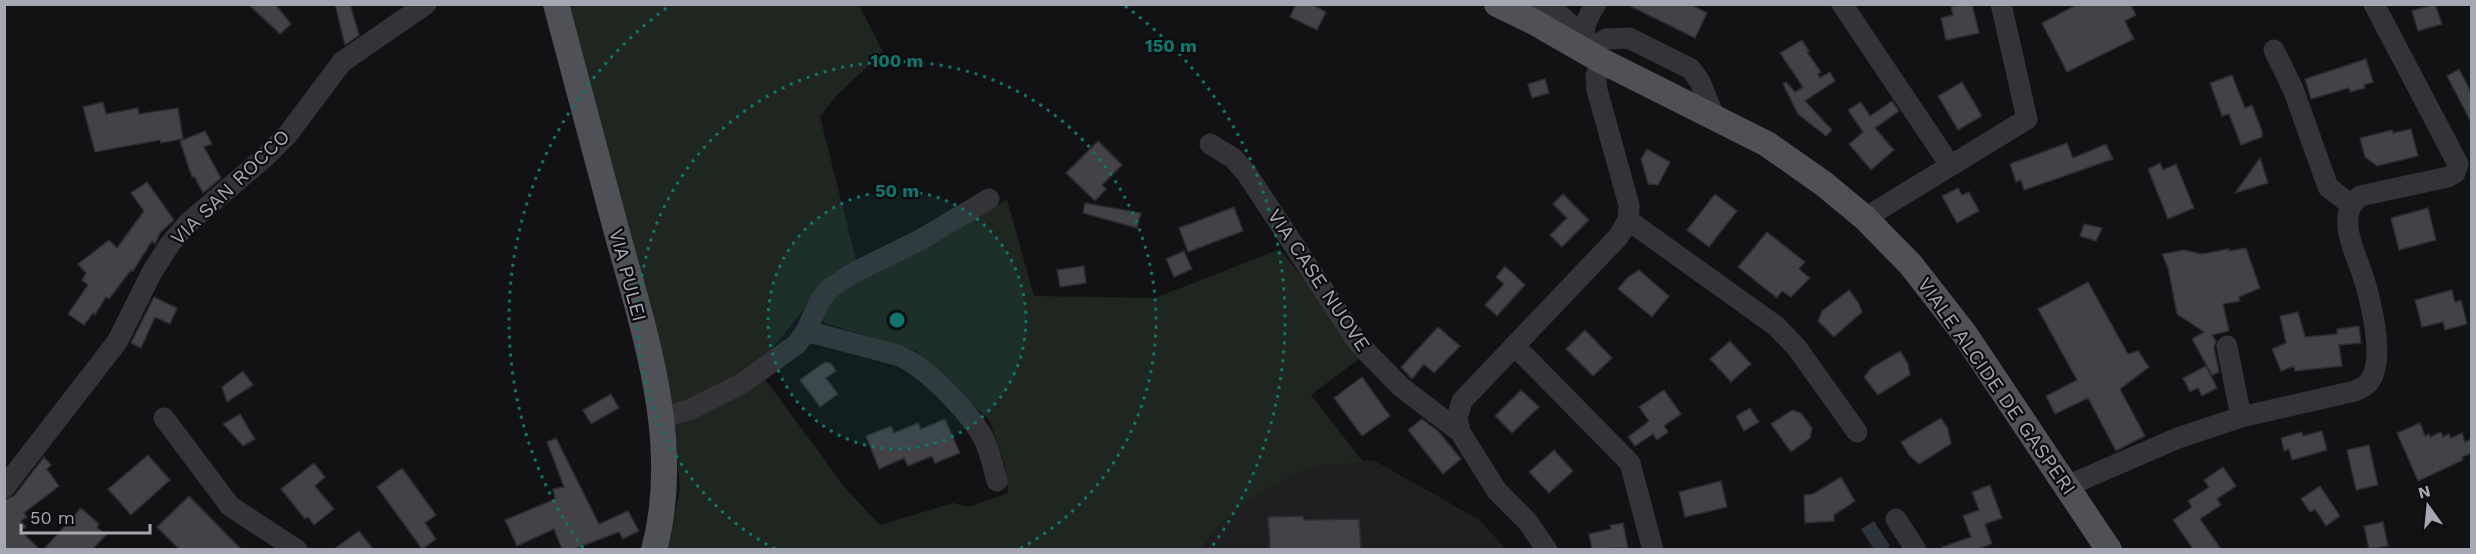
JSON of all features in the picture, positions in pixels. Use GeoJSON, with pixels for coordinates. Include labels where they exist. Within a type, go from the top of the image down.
{"type":"FeatureCollection","features":[{"type":"Feature","properties":{"kind":"main road","name":"VIA PULEI"},"geometry":{"type":"LineString","coordinates":[[556,4],[644,333],[661,418],[665,466],[664,504],[654,549]]}},
{"type":"Feature","properties":{"kind":"main road"},"geometry":{"type":"LineString","coordinates":[[1474,4],[1586,50]]}},
{"type":"Feature","properties":{"kind":"main road"},"geometry":{"type":"LineString","coordinates":[[1497,4],[1586,50]]}},
{"type":"Feature","properties":{"kind":"main road","name":"VIALE ALCIDE DE GASPERI"},"geometry":{"type":"LineString","coordinates":[[1586,50],[1767,144],[1824,184],[1865,218],[1911,265],[1964,333],[2109,549]]}},
{"type":"Feature","properties":{"kind":"street","name":"VIA SAN ROCCO"},"geometry":{"type":"LineString","coordinates":[[4,488],[117,342],[152,272],[188,223],[265,157],[288,134],[342,62],[426,4]]}},
{"type":"Feature","properties":{"kind":"street"},"geometry":{"type":"LineString","coordinates":[[1539,4],[1560,14],[1586,50],[1596,76],[1597,90]]}},
{"type":"Feature","properties":{"kind":"street"},"geometry":{"type":"LineString","coordinates":[[1460,432],[1457,418],[1462,401],[1516,347],[1619,236],[1628,220],[1629,205],[1597,90],[1584,62],[1586,50],[1584,23],[1594,4]]}},
{"type":"Feature","properties":{"kind":"street"},"geometry":{"type":"LineString","coordinates":[[1560,14],[1582,10],[1594,4]]}},
{"type":"Feature","properties":{"kind":"street"},"geometry":{"type":"LineString","coordinates":[[1842,4],[1950,165]]}},
{"type":"Feature","properties":{"kind":"street"},"geometry":{"type":"LineString","coordinates":[[1865,218],[2027,119],[2001,4]]}},
{"type":"Feature","properties":{"kind":"street"},"geometry":{"type":"LineString","coordinates":[[2067,486],[2178,438],[2241,417],[2355,391],[2368,384],[2377,364],[2377,342],[2366,286],[2350,237],[2351,205],[2360,196],[2448,177],[2455,173],[2458,164],[2374,4]]}},
{"type":"Feature","properties":{"kind":"street"},"geometry":{"type":"LineString","coordinates":[[2274,50],[2289,79],[2328,187],[2351,205]]}},
{"type":"Feature","properties":{"kind":"street","name":"VIA CASE NUOVE"},"geometry":{"type":"LineString","coordinates":[[1210,144],[1233,158],[1247,174],[1359,344],[1401,387],[1460,432],[1497,491],[1527,521],[1547,549]]}},
{"type":"Feature","properties":{"kind":"street"},"geometry":{"type":"LineString","coordinates":[[661,418],[690,410],[741,384],[797,344],[806,331],[821,299],[830,288],[855,272],[920,240],[989,199]]}},
{"type":"Feature","properties":{"kind":"street"},"geometry":{"type":"LineString","coordinates":[[1628,220],[1776,326],[1797,348],[1857,432]]}},
{"type":"Feature","properties":{"kind":"street"},"geometry":{"type":"LineString","coordinates":[[806,331],[897,355],[925,370],[974,423],[984,439],[997,481]]}},
{"type":"Feature","properties":{"kind":"street"},"geometry":{"type":"LineString","coordinates":[[2227,346],[2241,417]]}},
{"type":"Feature","properties":{"kind":"street"},"geometry":{"type":"LineString","coordinates":[[1516,347],[1630,463],[1653,549]]}},
{"type":"Feature","properties":{"kind":"street"},"geometry":{"type":"LineString","coordinates":[[164,418],[230,506],[297,549]]}},
{"type":"Feature","properties":{"kind":"street"},"geometry":{"type":"LineString","coordinates":[[1896,519],[1916,549]]}},
{"type":"Feature","properties":{"kind":"shaded area"},"geometry":{"type":"Polygon","coordinates":[[[567,5],[859,5],[883,52],[837,95],[820,116],[857,264],[822,287],[766,356],[708,396],[685,404],[672,403],[567,5]]]}},
{"type":"Feature","properties":{"kind":"shaded area"},"geometry":{"type":"Polygon","coordinates":[[[1007,199],[1034,296],[1155,298],[1280,249],[1363,356],[1311,395],[1363,462],[1315,466],[1287,478],[1246,502],[1218,526],[1202,549],[668,550],[680,489],[674,423],[765,379],[846,489],[880,525],[953,503],[969,507],[1008,493],[1005,465],[989,420],[915,350],[824,323],[822,310],[844,290],[857,282],[911,256],[1007,199]]]}},
{"type":"Feature","properties":{"kind":"shaded area"},"geometry":{"type":"Polygon","coordinates":[[[1373,460],[1480,520],[1505,549],[1202,550],[1218,526],[1246,502],[1287,478],[1315,466],[1373,460]]]}},
{"type":"Feature","properties":{"kind":"shaded area"},"geometry":{"type":"Polygon","coordinates":[[[1874,521],[1890,546],[1884,549],[1874,549],[1861,529],[1874,521]]]}},
{"type":"Feature","properties":{"kind":"building"},"geometry":{"type":"Polygon","coordinates":[[[248,4],[275,4],[291,24],[280,34],[248,4]]]}},
{"type":"Feature","properties":{"kind":"building"},"geometry":{"type":"Polygon","coordinates":[[[335,4],[350,4],[359,35],[345,45],[335,4]]]}},
{"type":"Feature","properties":{"kind":"building"},"geometry":{"type":"Polygon","coordinates":[[[1296,4],[1312,4],[1326,12],[1317,30],[1290,17],[1296,4]]]}},
{"type":"Feature","properties":{"kind":"building"},"geometry":{"type":"Polygon","coordinates":[[[1626,4],[1690,4],[1707,13],[1695,38],[1626,4]]]}},
{"type":"Feature","properties":{"kind":"building"},"geometry":{"type":"Polygon","coordinates":[[[1959,4],[1972,4],[1979,33],[1946,40],[1941,18],[1953,15],[1951,7],[1959,4]]]}},
{"type":"Feature","properties":{"kind":"building"},"geometry":{"type":"Polygon","coordinates":[[[2078,4],[2130,4],[2136,15],[2125,21],[2134,39],[2067,72],[2042,23],[2078,4]]]}},
{"type":"Feature","properties":{"kind":"building"},"geometry":{"type":"Polygon","coordinates":[[[2435,4],[2442,24],[2418,31],[2412,11],[2435,4]]]}},
{"type":"Feature","properties":{"kind":"building"},"geometry":{"type":"Polygon","coordinates":[[[1802,40],[1809,51],[1807,52],[1821,72],[1818,74],[1820,78],[1830,72],[1835,81],[1805,101],[1832,130],[1826,136],[1798,114],[1783,84],[1786,82],[1795,92],[1803,87],[1780,53],[1802,40]]]}},
{"type":"Feature","properties":{"kind":"building"},"geometry":{"type":"Polygon","coordinates":[[[2366,59],[2373,82],[2364,85],[2365,88],[2350,92],[2349,88],[2311,99],[2305,79],[2366,59]]]}},
{"type":"Feature","properties":{"kind":"building"},"geometry":{"type":"Polygon","coordinates":[[[2459,69],[2472,94],[2472,124],[2447,76],[2459,69]]]}},
{"type":"Feature","properties":{"kind":"building"},"geometry":{"type":"Polygon","coordinates":[[[2232,75],[2245,108],[2252,105],[2262,131],[2262,137],[2241,145],[2229,114],[2222,116],[2210,83],[2232,75]]]}},
{"type":"Feature","properties":{"kind":"building"},"geometry":{"type":"Polygon","coordinates":[[[1545,79],[1549,93],[1532,98],[1528,84],[1545,79]]]}},
{"type":"Feature","properties":{"kind":"building"},"geometry":{"type":"Polygon","coordinates":[[[1962,82],[1982,116],[1958,130],[1938,96],[1962,82]]]}},
{"type":"Feature","properties":{"kind":"building"},"geometry":{"type":"Polygon","coordinates":[[[1892,101],[1899,111],[1875,128],[1894,150],[1871,170],[1849,144],[1863,132],[1848,110],[1861,102],[1870,116],[1892,101]]]}},
{"type":"Feature","properties":{"kind":"building"},"geometry":{"type":"Polygon","coordinates":[[[103,102],[106,114],[138,108],[139,114],[178,108],[183,139],[161,143],[160,140],[95,152],[83,107],[103,102]]]}},
{"type":"Feature","properties":{"kind":"building"},"geometry":{"type":"Polygon","coordinates":[[[2411,129],[2418,156],[2377,166],[2365,157],[2360,138],[2392,130],[2393,133],[2411,129]]]}},
{"type":"Feature","properties":{"kind":"building"},"geometry":{"type":"Polygon","coordinates":[[[205,131],[212,144],[204,147],[221,178],[203,193],[194,176],[192,177],[180,141],[205,131]]]}},
{"type":"Feature","properties":{"kind":"building"},"geometry":{"type":"Polygon","coordinates":[[[1098,141],[1122,165],[1102,185],[1106,189],[1095,201],[1066,173],[1098,141]]]}},
{"type":"Feature","properties":{"kind":"building"},"geometry":{"type":"Polygon","coordinates":[[[2067,143],[2073,158],[2106,144],[2113,159],[2024,190],[2021,180],[2016,182],[2010,164],[2067,143]]]}},
{"type":"Feature","properties":{"kind":"building"},"geometry":{"type":"Polygon","coordinates":[[[1647,149],[1670,162],[1658,185],[1648,184],[1641,159],[1647,149]]]}},
{"type":"Feature","properties":{"kind":"building"},"geometry":{"type":"Polygon","coordinates":[[[2260,158],[2268,183],[2235,193],[2260,158]]]}},
{"type":"Feature","properties":{"kind":"building"},"geometry":{"type":"Polygon","coordinates":[[[2160,163],[2163,170],[2176,164],[2194,208],[2168,219],[2148,169],[2160,163]]]}},
{"type":"Feature","properties":{"kind":"building"},"geometry":{"type":"Polygon","coordinates":[[[147,182],[174,220],[160,233],[155,244],[152,241],[133,271],[131,270],[109,299],[106,297],[95,315],[93,313],[84,325],[68,314],[88,285],[82,280],[86,273],[78,264],[109,240],[117,248],[144,211],[131,193],[147,182]]]}},
{"type":"Feature","properties":{"kind":"building"},"geometry":{"type":"Polygon","coordinates":[[[1958,188],[1962,195],[1969,192],[1979,211],[1957,223],[1942,196],[1958,188]]]}},
{"type":"Feature","properties":{"kind":"building"},"geometry":{"type":"Polygon","coordinates":[[[1563,194],[1589,220],[1562,247],[1550,235],[1567,218],[1553,204],[1563,194]]]}},
{"type":"Feature","properties":{"kind":"building"},"geometry":{"type":"Polygon","coordinates":[[[1715,194],[1737,211],[1709,247],[1687,230],[1715,194]]]}},
{"type":"Feature","properties":{"kind":"building"},"geometry":{"type":"Polygon","coordinates":[[[1085,203],[1141,213],[1137,228],[1083,213],[1085,203]]]}},
{"type":"Feature","properties":{"kind":"building"},"geometry":{"type":"Polygon","coordinates":[[[1234,207],[1243,231],[1188,252],[1179,228],[1234,207]]]}},
{"type":"Feature","properties":{"kind":"building"},"geometry":{"type":"Polygon","coordinates":[[[2428,208],[2436,240],[2399,250],[2391,218],[2428,208]]]}},
{"type":"Feature","properties":{"kind":"building"},"geometry":{"type":"Polygon","coordinates":[[[2084,224],[2102,228],[2096,241],[2080,236],[2084,224]]]}},
{"type":"Feature","properties":{"kind":"building"},"geometry":{"type":"Polygon","coordinates":[[[1767,232],[1805,262],[1799,269],[1810,278],[1791,297],[1782,291],[1777,298],[1738,267],[1767,232]]]}},
{"type":"Feature","properties":{"kind":"building"},"geometry":{"type":"Polygon","coordinates":[[[2246,248],[2260,288],[2239,297],[2240,301],[2223,304],[2229,331],[2212,335],[2216,341],[2214,348],[2219,372],[2212,375],[2192,339],[2204,332],[2177,314],[2168,268],[2162,254],[2184,250],[2202,254],[2246,248]]]}},
{"type":"Feature","properties":{"kind":"building"},"geometry":{"type":"Polygon","coordinates":[[[1184,251],[1192,269],[1174,277],[1166,259],[1184,251]]]}},
{"type":"Feature","properties":{"kind":"building"},"geometry":{"type":"Polygon","coordinates":[[[1084,266],[1086,283],[1060,287],[1057,270],[1084,266]]]}},
{"type":"Feature","properties":{"kind":"building"},"geometry":{"type":"Polygon","coordinates":[[[1505,266],[1525,285],[1497,316],[1485,305],[1504,284],[1496,277],[1505,266]]]}},
{"type":"Feature","properties":{"kind":"building"},"geometry":{"type":"Polygon","coordinates":[[[1639,270],[1669,296],[1652,317],[1618,289],[1628,277],[1639,270]]]}},
{"type":"Feature","properties":{"kind":"building"},"geometry":{"type":"Polygon","coordinates":[[[2088,282],[2128,354],[2138,351],[2149,367],[2120,389],[2145,436],[2116,451],[2088,398],[2055,414],[2046,396],[2077,380],[2038,309],[2088,282]]]}},
{"type":"Feature","properties":{"kind":"building"},"geometry":{"type":"Polygon","coordinates":[[[1849,290],[1862,312],[1834,337],[1818,321],[1822,311],[1849,290]]]}},
{"type":"Feature","properties":{"kind":"building"},"geometry":{"type":"Polygon","coordinates":[[[2452,290],[2455,302],[2461,300],[2467,324],[2445,330],[2443,322],[2422,327],[2415,300],[2452,290]]]}},
{"type":"Feature","properties":{"kind":"building"},"geometry":{"type":"Polygon","coordinates":[[[154,297],[177,308],[170,324],[155,317],[141,348],[131,343],[154,297]]]}},
{"type":"Feature","properties":{"kind":"building"},"geometry":{"type":"Polygon","coordinates":[[[2298,312],[2305,337],[2337,334],[2337,329],[2359,326],[2361,343],[2339,345],[2342,366],[2295,371],[2294,366],[2281,371],[2272,349],[2286,343],[2280,316],[2298,312]]]}},
{"type":"Feature","properties":{"kind":"building"},"geometry":{"type":"Polygon","coordinates":[[[1438,327],[1460,346],[1434,373],[1424,364],[1412,379],[1401,367],[1438,327]]]}},
{"type":"Feature","properties":{"kind":"building"},"geometry":{"type":"Polygon","coordinates":[[[1585,330],[1612,358],[1593,376],[1566,349],[1585,330]]]}},
{"type":"Feature","properties":{"kind":"building"},"geometry":{"type":"Polygon","coordinates":[[[1730,341],[1751,364],[1731,382],[1710,359],[1730,341]]]}},
{"type":"Feature","properties":{"kind":"building"},"geometry":{"type":"Polygon","coordinates":[[[1900,351],[1908,364],[1910,375],[1878,395],[1864,377],[1871,368],[1900,351]]]}},
{"type":"Feature","properties":{"kind":"building"},"geometry":{"type":"Polygon","coordinates":[[[825,362],[831,363],[836,371],[826,378],[838,394],[820,407],[800,380],[825,362]]]}},
{"type":"Feature","properties":{"kind":"building"},"geometry":{"type":"Polygon","coordinates":[[[2206,366],[2217,388],[2202,396],[2198,388],[2190,392],[2183,378],[2206,366]]]}},
{"type":"Feature","properties":{"kind":"building"},"geometry":{"type":"Polygon","coordinates":[[[243,371],[253,385],[227,402],[222,387],[243,371]]]}},
{"type":"Feature","properties":{"kind":"building"},"geometry":{"type":"Polygon","coordinates":[[[1362,377],[1390,416],[1362,436],[1334,398],[1362,377]]]}},
{"type":"Feature","properties":{"kind":"building"},"geometry":{"type":"Polygon","coordinates":[[[1521,390],[1539,407],[1512,433],[1495,416],[1521,390]]]}},
{"type":"Feature","properties":{"kind":"building"},"geometry":{"type":"Polygon","coordinates":[[[1664,390],[1681,414],[1664,426],[1668,432],[1657,440],[1653,434],[1635,446],[1628,437],[1649,421],[1639,407],[1664,390]]]}},
{"type":"Feature","properties":{"kind":"building"},"geometry":{"type":"Polygon","coordinates":[[[611,394],[619,408],[591,424],[583,410],[611,394]]]}},
{"type":"Feature","properties":{"kind":"building"},"geometry":{"type":"Polygon","coordinates":[[[1750,408],[1759,422],[1744,431],[1736,416],[1750,408]]]}},
{"type":"Feature","properties":{"kind":"building"},"geometry":{"type":"Polygon","coordinates":[[[1792,410],[1801,413],[1812,428],[1810,438],[1791,452],[1771,424],[1792,410]]]}},
{"type":"Feature","properties":{"kind":"building"},"geometry":{"type":"Polygon","coordinates":[[[240,414],[255,439],[243,446],[223,424],[240,414]]]}},
{"type":"Feature","properties":{"kind":"building"},"geometry":{"type":"Polygon","coordinates":[[[1941,418],[1948,429],[1951,444],[1919,464],[1909,455],[1901,442],[1941,418]]]}},
{"type":"Feature","properties":{"kind":"building"},"geometry":{"type":"Polygon","coordinates":[[[945,419],[960,453],[935,463],[932,456],[908,466],[904,458],[879,469],[866,436],[891,426],[894,433],[918,423],[921,429],[945,419]]]}},
{"type":"Feature","properties":{"kind":"building"},"geometry":{"type":"Polygon","coordinates":[[[1422,419],[1439,432],[1461,459],[1443,474],[1408,430],[1422,419]]]}},
{"type":"Feature","properties":{"kind":"building"},"geometry":{"type":"Polygon","coordinates":[[[2420,423],[2425,436],[2429,434],[2430,437],[2441,432],[2443,437],[2449,434],[2451,438],[2462,433],[2465,442],[2472,439],[2472,453],[2462,457],[2463,460],[2418,481],[2397,433],[2420,423]]]}},
{"type":"Feature","properties":{"kind":"building"},"geometry":{"type":"Polygon","coordinates":[[[2322,431],[2327,450],[2292,460],[2289,449],[2284,451],[2281,438],[2302,432],[2303,436],[2322,431]]]}},
{"type":"Feature","properties":{"kind":"building"},"geometry":{"type":"Polygon","coordinates":[[[556,438],[599,524],[628,511],[639,531],[623,539],[619,532],[574,549],[562,549],[554,529],[517,546],[505,520],[555,499],[553,489],[564,487],[547,442],[556,438]]]}},
{"type":"Feature","properties":{"kind":"building"},"geometry":{"type":"Polygon","coordinates":[[[2369,445],[2378,485],[2356,490],[2347,450],[2369,445]]]}},
{"type":"Feature","properties":{"kind":"building"},"geometry":{"type":"Polygon","coordinates":[[[1554,450],[1573,471],[1549,493],[1529,472],[1554,450]]]}},
{"type":"Feature","properties":{"kind":"building"},"geometry":{"type":"Polygon","coordinates":[[[148,455],[170,480],[131,515],[108,489],[148,455]]]}},
{"type":"Feature","properties":{"kind":"building"},"geometry":{"type":"Polygon","coordinates":[[[44,457],[51,465],[47,469],[59,486],[24,513],[27,517],[21,521],[26,527],[21,531],[39,549],[4,549],[4,500],[14,496],[44,457]]]}},
{"type":"Feature","properties":{"kind":"building"},"geometry":{"type":"Polygon","coordinates":[[[314,463],[325,477],[315,486],[334,509],[314,525],[308,517],[305,519],[281,489],[314,463]]]}},
{"type":"Feature","properties":{"kind":"building"},"geometry":{"type":"Polygon","coordinates":[[[2223,467],[2236,486],[2217,499],[2221,505],[2200,519],[2221,549],[2193,549],[2173,520],[2192,507],[2188,501],[2209,487],[2204,480],[2223,467]]]}},
{"type":"Feature","properties":{"kind":"building"},"geometry":{"type":"Polygon","coordinates":[[[402,468],[436,515],[425,523],[436,539],[422,549],[377,487],[402,468]]]}},
{"type":"Feature","properties":{"kind":"building"},"geometry":{"type":"Polygon","coordinates":[[[1841,477],[1855,501],[1834,515],[1834,521],[1805,523],[1804,495],[1813,494],[1841,477]]]}},
{"type":"Feature","properties":{"kind":"building"},"geometry":{"type":"Polygon","coordinates":[[[1721,481],[1727,507],[1685,517],[1679,492],[1721,481]]]}},
{"type":"Feature","properties":{"kind":"building"},"geometry":{"type":"Polygon","coordinates":[[[1990,485],[2002,518],[1985,524],[1992,544],[1977,549],[1942,549],[1942,547],[1971,537],[1963,516],[1979,510],[1972,492],[1990,485]]]}},
{"type":"Feature","properties":{"kind":"building"},"geometry":{"type":"Polygon","coordinates":[[[2320,486],[2340,516],[2326,526],[2315,509],[2310,512],[2301,499],[2320,486]]]}},
{"type":"Feature","properties":{"kind":"building"},"geometry":{"type":"Polygon","coordinates":[[[189,496],[241,549],[179,549],[157,527],[189,496]]]}},
{"type":"Feature","properties":{"kind":"building"},"geometry":{"type":"Polygon","coordinates":[[[81,508],[99,524],[97,527],[106,535],[93,549],[44,549],[81,508]]]}},
{"type":"Feature","properties":{"kind":"building"},"geometry":{"type":"Polygon","coordinates":[[[1303,516],[1304,520],[1359,519],[1361,549],[1270,549],[1268,517],[1303,516]]]}},
{"type":"Feature","properties":{"kind":"building"},"geometry":{"type":"Polygon","coordinates":[[[2383,522],[2388,546],[2369,549],[2364,526],[2383,522]]]}},
{"type":"Feature","properties":{"kind":"building"},"geometry":{"type":"Polygon","coordinates":[[[1623,523],[1628,548],[1592,549],[1589,534],[1611,529],[1610,525],[1623,523]]]}},
{"type":"Feature","properties":{"kind":"building"},"geometry":{"type":"Polygon","coordinates":[[[359,531],[373,549],[334,549],[359,531]]]}}]}
